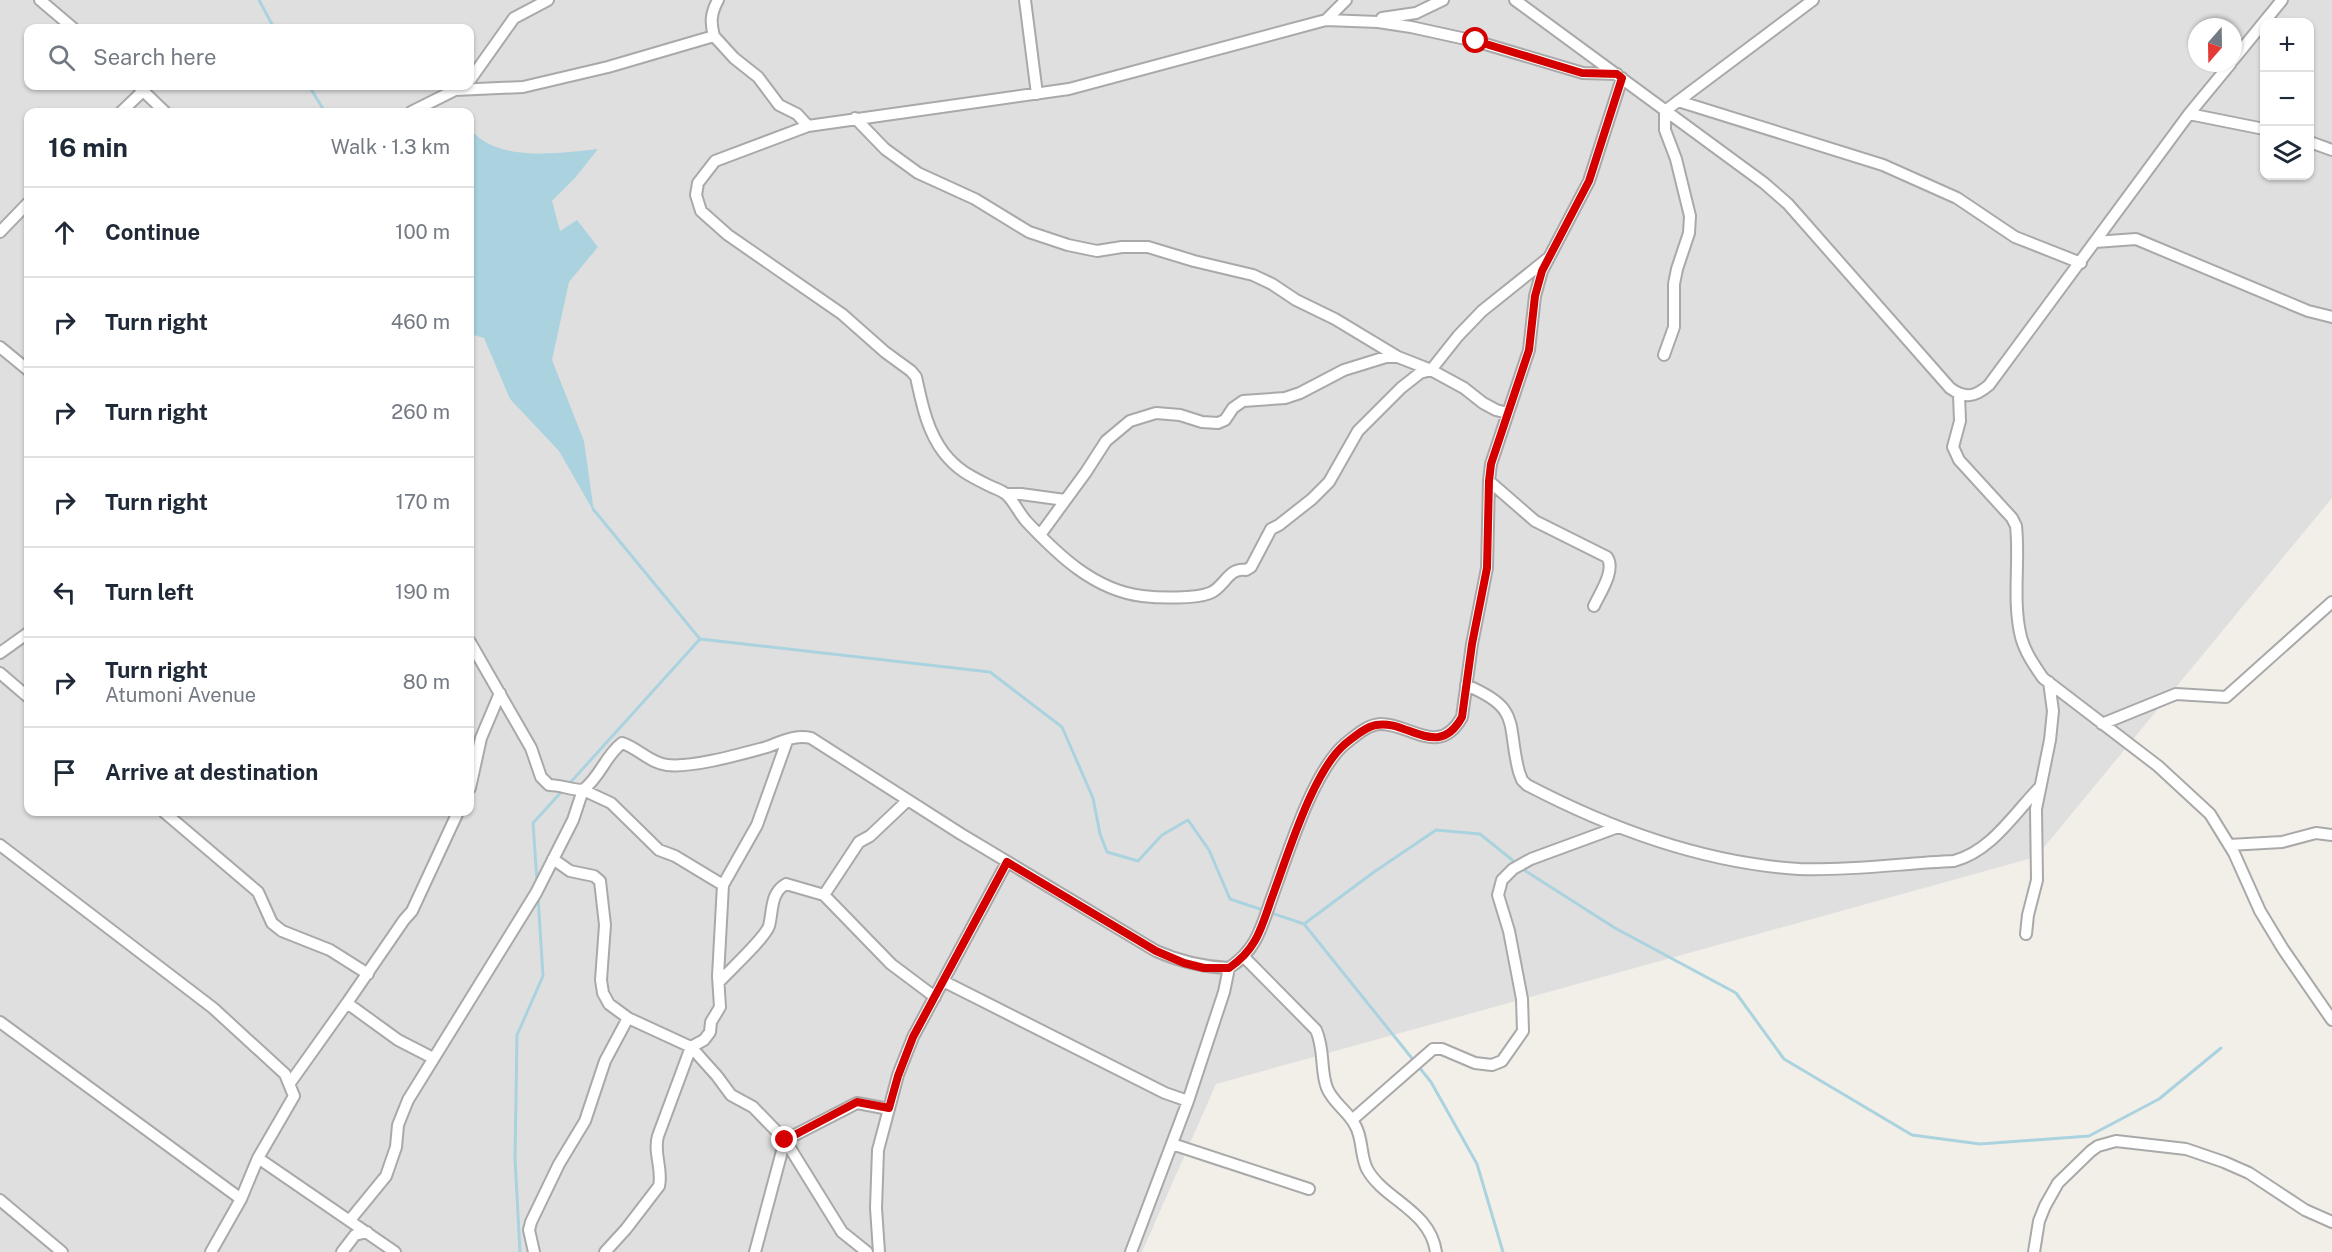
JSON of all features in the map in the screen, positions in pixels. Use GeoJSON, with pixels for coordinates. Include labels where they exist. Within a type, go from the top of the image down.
{"type":"FeatureCollection","features":[{"type":"Feature","properties":{"kind":"street"},"geometry":{"type":"LineString","coordinates":[[40,0],[67,24]]}},
{"type":"Feature","properties":{"kind":"street"},"geometry":{"type":"LineString","coordinates":[[474,74],[514,18],[548,0]]}},
{"type":"Feature","properties":{"kind":"street"},"geometry":{"type":"LineString","coordinates":[[718,0],[712,11],[711,23],[714,36],[734,58],[758,77],[772,98],[808,126]]}},
{"type":"Feature","properties":{"kind":"street"},"geometry":{"type":"LineString","coordinates":[[1025,0],[1037,94]]}},
{"type":"Feature","properties":{"kind":"street"},"geometry":{"type":"LineString","coordinates":[[1326,20],[1346,0]]}},
{"type":"Feature","properties":{"kind":"street"},"geometry":{"type":"LineString","coordinates":[[1065,500],[1006,494],[959,471],[944,453],[930,430],[916,377],[911,371],[885,352],[842,314],[728,235],[701,211],[696,195],[698,183],[705,171],[715,161],[808,126],[1037,94],[1108,79],[1141,68],[1228,48],[1326,20],[1352,20],[1416,13],[1443,0]]}},
{"type":"Feature","properties":{"kind":"street"},"geometry":{"type":"LineString","coordinates":[[1515,0],[1764,183],[1788,204],[1950,388],[1959,395],[1970,396],[1981,393],[1989,385],[2189,114],[2224,72]]}},
{"type":"Feature","properties":{"kind":"street"},"geometry":{"type":"LineString","coordinates":[[1665,111],[1813,0]]}},
{"type":"Feature","properties":{"kind":"street"},"geometry":{"type":"LineString","coordinates":[[2242,50],[2282,0]]}},
{"type":"Feature","properties":{"kind":"street"},"geometry":{"type":"LineString","coordinates":[[1352,20],[1411,27],[1476,41],[1582,73],[1619,76]]}},
{"type":"Feature","properties":{"kind":"street"},"geometry":{"type":"LineString","coordinates":[[474,85],[524,87],[608,67],[714,36]]}},
{"type":"Feature","properties":{"kind":"street"},"geometry":{"type":"LineString","coordinates":[[350,1220],[386,1176],[396,1147],[398,1125],[405,1108],[433,1058],[536,893],[573,820],[583,790],[595,781],[614,749],[622,743],[667,765],[730,757],[803,736],[811,738],[1007,862],[1156,951],[1184,963],[1204,968],[1229,968],[1244,957],[1258,937],[1301,820],[1323,769],[1343,745],[1374,725],[1382,724],[1425,737],[1442,736],[1456,727],[1462,717],[1472,644],[1487,568],[1491,464],[1529,350],[1535,296],[1547,259],[1589,181],[1619,76]]}},
{"type":"Feature","properties":{"kind":"street"},"geometry":{"type":"LineString","coordinates":[[124,108],[139,90]]}},
{"type":"Feature","properties":{"kind":"street"},"geometry":{"type":"LineString","coordinates":[[143,90],[161,108]]}},
{"type":"Feature","properties":{"kind":"street"},"geometry":{"type":"LineString","coordinates":[[418,108],[455,90]]}},
{"type":"Feature","properties":{"kind":"street"},"geometry":{"type":"LineString","coordinates":[[1678,101],[1883,165],[1958,198],[2015,237],[2081,263]]}},
{"type":"Feature","properties":{"kind":"street"},"geometry":{"type":"LineString","coordinates":[[1664,355],[1674,327],[1674,284],[1689,233],[1690,216],[1676,159],[1665,130],[1665,111]]}},
{"type":"Feature","properties":{"kind":"street"},"geometry":{"type":"LineString","coordinates":[[2189,114],[2260,128]]}},
{"type":"Feature","properties":{"kind":"street"},"geometry":{"type":"LineString","coordinates":[[855,118],[885,149],[918,172],[975,199],[1029,232],[1068,245],[1097,251],[1122,247],[1148,247],[1254,275],[1296,300],[1335,319],[1398,357],[1431,370],[1464,388],[1482,403],[1508,413]]}},
{"type":"Feature","properties":{"kind":"street"},"geometry":{"type":"LineString","coordinates":[[2314,143],[2332,150]]}},
{"type":"Feature","properties":{"kind":"street"},"geometry":{"type":"LineString","coordinates":[[0,232],[24,207]]}},
{"type":"Feature","properties":{"kind":"street"},"geometry":{"type":"LineString","coordinates":[[2095,242],[2136,239],[2307,311],[2332,317]]}},
{"type":"Feature","properties":{"kind":"street"},"geometry":{"type":"LineString","coordinates":[[1006,494],[1024,519],[1073,567],[1119,592],[1144,596],[1191,596],[1210,593],[1221,585],[1232,572],[1251,567],[1271,529],[1312,499],[1329,482],[1358,431],[1401,388],[1420,373],[1431,370],[1458,336],[1482,311],[1547,259]]}},
{"type":"Feature","properties":{"kind":"street"},"geometry":{"type":"LineString","coordinates":[[0,347],[24,367]]}},
{"type":"Feature","properties":{"kind":"street"},"geometry":{"type":"LineString","coordinates":[[1040,535],[1106,441],[1130,421],[1156,413],[1180,415],[1202,422],[1218,423],[1225,420],[1233,408],[1243,400],[1285,398],[1300,393],[1344,370],[1386,357],[1398,357]]}},
{"type":"Feature","properties":{"kind":"street"},"geometry":{"type":"LineString","coordinates":[[1959,395],[1960,421],[1953,447],[1959,460],[2012,518],[2016,526],[2016,592],[2022,637],[2030,658],[2043,678],[2158,766],[2210,814],[2229,845],[2260,911],[2332,1020]]}},
{"type":"Feature","properties":{"kind":"street"},"geometry":{"type":"LineString","coordinates":[[1489,481],[1535,521],[1607,556],[1610,561],[1609,572],[1594,606]]}},
{"type":"Feature","properties":{"kind":"street"},"geometry":{"type":"LineString","coordinates":[[2102,724],[2176,694],[2226,697],[2332,602]]}},
{"type":"Feature","properties":{"kind":"street"},"geometry":{"type":"LineString","coordinates":[[0,653],[24,636]]}},
{"type":"Feature","properties":{"kind":"street"},"geometry":{"type":"LineString","coordinates":[[474,649],[531,748],[541,777],[549,785],[583,790],[611,803],[658,850],[675,856],[723,885]]}},
{"type":"Feature","properties":{"kind":"street"},"geometry":{"type":"LineString","coordinates":[[0,673],[24,694]]}},
{"type":"Feature","properties":{"kind":"street"},"geometry":{"type":"LineString","coordinates":[[2026,934],[2028,915],[2037,880],[2036,819],[2039,789],[2054,711],[2049,682]]}},
{"type":"Feature","properties":{"kind":"street"},"geometry":{"type":"LineString","coordinates":[[1466,685],[1490,697],[1507,712],[1512,723],[1519,772],[1527,785],[1618,827],[1689,850],[1734,861],[1779,867],[1821,869],[1954,861],[1970,857],[1983,848],[2039,789]]}},
{"type":"Feature","properties":{"kind":"street"},"geometry":{"type":"LineString","coordinates":[[474,768],[480,738],[500,693]]}},
{"type":"Feature","properties":{"kind":"street"},"geometry":{"type":"LineString","coordinates":[[605,1252],[659,1186],[661,1178],[655,1146],[691,1047],[704,1040],[710,1032],[711,1022],[720,1007],[718,982],[723,885],[757,825],[787,741]]}},
{"type":"Feature","properties":{"kind":"street"},"geometry":{"type":"LineString","coordinates":[[824,895],[859,842],[870,836],[908,800]]}},
{"type":"Feature","properties":{"kind":"street"},"geometry":{"type":"LineString","coordinates":[[169,816],[258,892],[272,923],[282,931],[330,950],[368,974]]}},
{"type":"Feature","properties":{"kind":"street"},"geometry":{"type":"LineString","coordinates":[[290,1083],[420,898],[435,858],[456,816]]}},
{"type":"Feature","properties":{"kind":"street"},"geometry":{"type":"LineString","coordinates":[[1352,1120],[1433,1049],[1442,1049],[1475,1063],[1492,1065],[1502,1060],[1523,1031],[1522,999],[1509,931],[1498,895],[1502,880],[1513,869],[1531,859],[1618,827]]}},
{"type":"Feature","properties":{"kind":"street"},"geometry":{"type":"LineString","coordinates":[[2229,845],[2282,842],[2316,833],[2332,835]]}},
{"type":"Feature","properties":{"kind":"street"},"geometry":{"type":"LineString","coordinates":[[0,845],[213,1008],[285,1074],[290,1083],[294,1096],[258,1158],[241,1199],[211,1252]]}},
{"type":"Feature","properties":{"kind":"street"},"geometry":{"type":"LineString","coordinates":[[554,859],[570,870],[594,876],[600,881],[605,925],[601,980],[603,993],[609,1004],[628,1018],[691,1047],[731,1095],[753,1107],[785,1140],[842,1232],[867,1252]]}},
{"type":"Feature","properties":{"kind":"street"},"geometry":{"type":"LineString","coordinates":[[879,1252],[876,1208],[878,1150],[898,1076],[913,1037],[1007,862]]}},
{"type":"Feature","properties":{"kind":"street"},"geometry":{"type":"LineString","coordinates":[[718,982],[766,932],[774,897],[786,884],[824,895],[891,964],[935,997]]}},
{"type":"Feature","properties":{"kind":"street"},"geometry":{"type":"LineString","coordinates":[[1244,957],[1316,1030],[1321,1042],[1327,1088],[1358,1131],[1362,1157],[1368,1170],[1432,1235],[1436,1252]]}},
{"type":"Feature","properties":{"kind":"street"},"geometry":{"type":"LineString","coordinates":[[1132,1252],[1188,1101],[1224,992],[1229,968]]}},
{"type":"Feature","properties":{"kind":"street"},"geometry":{"type":"LineString","coordinates":[[943,981],[1165,1093],[1188,1101]]}},
{"type":"Feature","properties":{"kind":"street"},"geometry":{"type":"LineString","coordinates":[[347,1004],[398,1040],[433,1058]]}},
{"type":"Feature","properties":{"kind":"street"},"geometry":{"type":"LineString","coordinates":[[534,1252],[529,1230],[531,1222],[559,1164],[585,1121],[606,1061],[628,1018]]}},
{"type":"Feature","properties":{"kind":"street"},"geometry":{"type":"LineString","coordinates":[[0,1022],[241,1199]]}},
{"type":"Feature","properties":{"kind":"street"},"geometry":{"type":"LineString","coordinates":[[754,1252],[785,1140],[857,1102],[889,1108]]}},
{"type":"Feature","properties":{"kind":"street"},"geometry":{"type":"LineString","coordinates":[[2034,1252],[2039,1221],[2058,1183],[2091,1151],[2098,1146],[2116,1141],[2186,1149],[2224,1162],[2249,1173],[2305,1210],[2332,1222]]}},
{"type":"Feature","properties":{"kind":"street"},"geometry":{"type":"LineString","coordinates":[[1172,1144],[1309,1189]]}},
{"type":"Feature","properties":{"kind":"street"},"geometry":{"type":"LineString","coordinates":[[258,1158],[396,1252]]}},
{"type":"Feature","properties":{"kind":"street"},"geometry":{"type":"LineString","coordinates":[[0,1200],[62,1252]]}},
{"type":"Feature","properties":{"kind":"street"},"geometry":{"type":"LineString","coordinates":[[342,1252],[355,1235],[367,1232]]}},
{"type":"Feature","properties":{"kind":"shaded area"},"geometry":{"type":"Polygon","coordinates":[[[0,0],[2332,0],[2332,498],[2036,857],[1216,1084],[1142,1252],[0,1252],[0,0]]]}},
{"type":"Feature","properties":{"kind":"water"},"geometry":{"type":"Polygon","coordinates":[[[474,132],[495,147],[511,151],[547,153],[598,149],[575,178],[552,201],[560,231],[577,220],[598,247],[569,282],[552,360],[584,441],[594,512],[559,451],[510,399],[484,338],[474,335],[474,132]]]}},
{"type":"Feature","properties":{"kind":"waterway"},"geometry":{"type":"LineString","coordinates":[[259,0],[272,24]]}},
{"type":"Feature","properties":{"kind":"waterway"},"geometry":{"type":"LineString","coordinates":[[311,90],[323,108]]}},
{"type":"Feature","properties":{"kind":"waterway"},"geometry":{"type":"LineString","coordinates":[[593,509],[700,639],[990,672],[1062,727],[1093,798],[1100,834],[1107,852],[1138,861],[1162,835],[1188,820],[1209,850],[1230,899],[1304,924],[1436,830],[1480,834],[1516,863]]}},
{"type":"Feature","properties":{"kind":"waterway"},"geometry":{"type":"LineString","coordinates":[[569,784],[700,639]]}},
{"type":"Feature","properties":{"kind":"waterway"},"geometry":{"type":"LineString","coordinates":[[537,881],[533,823],[564,789]]}},
{"type":"Feature","properties":{"kind":"waterway"},"geometry":{"type":"LineString","coordinates":[[1521,868],[1615,928],[1736,993],[1784,1059],[1912,1135],[1980,1144],[2089,1136],[2159,1099],[2221,1048]]}},
{"type":"Feature","properties":{"kind":"waterway"},"geometry":{"type":"LineString","coordinates":[[520,1252],[515,1158],[517,1035],[543,976],[538,897]]}},
{"type":"Feature","properties":{"kind":"waterway"},"geometry":{"type":"LineString","coordinates":[[1304,924],[1431,1082],[1477,1164],[1503,1252]]}},
{"type":"Feature","properties":{"kind":"route"},"geometry":{"type":"LineString","coordinates":[[785,1140],[857,1102],[889,1108],[913,1037],[1007,862],[1156,951],[1184,963],[1204,968],[1229,968],[1244,957],[1258,937],[1301,820],[1323,769],[1343,745],[1374,725],[1382,724],[1400,728],[1425,737],[1442,736],[1456,727],[1462,717],[1472,644],[1487,568],[1491,464],[1529,350],[1535,296],[1542,271],[1589,181],[1622,78],[1617,74],[1582,73],[1476,41]]}}]}
